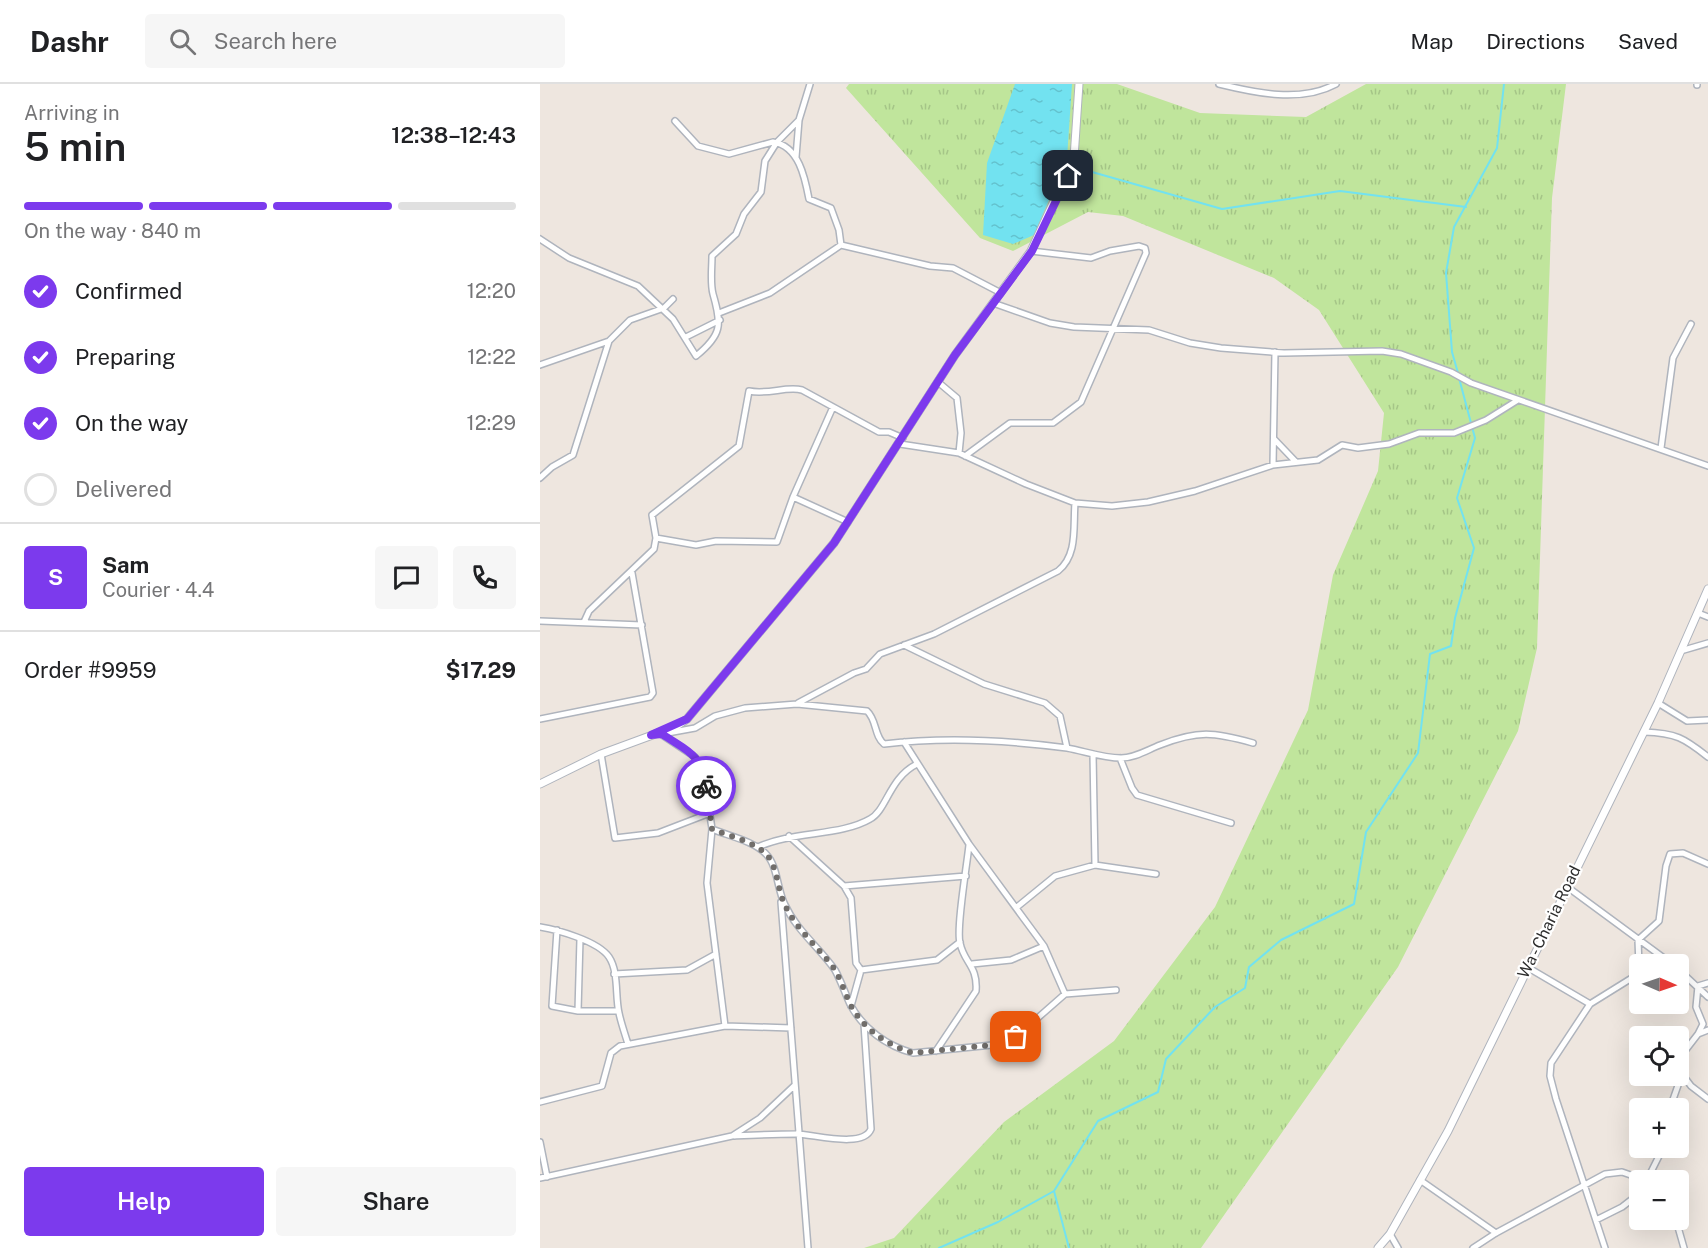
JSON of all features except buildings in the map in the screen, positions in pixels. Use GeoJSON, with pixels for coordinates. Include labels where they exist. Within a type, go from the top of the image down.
{"type":"FeatureCollection","features":[{"type":"Feature","properties":{"kind":"street"},"geometry":{"type":"LineString","coordinates":[[796,158],[799,120],[810,84]]}},
{"type":"Feature","properties":{"kind":"street"},"geometry":{"type":"LineString","coordinates":[[540,784],[601,754],[687,719],[824,556],[902,441],[938,382],[1032,251],[1074,158],[1079,84]]}},
{"type":"Feature","properties":{"kind":"street"},"geometry":{"type":"LineString","coordinates":[[1219,84],[1295,96],[1327,89],[1336,84]]}},
{"type":"Feature","properties":{"kind":"street"},"geometry":{"type":"LineString","coordinates":[[540,239],[569,258],[631,282],[664,308],[686,337],[696,356],[716,336],[720,320],[712,287],[712,256],[736,234],[744,214],[761,192],[765,161],[777,142],[799,120]]}},
{"type":"Feature","properties":{"kind":"street"},"geometry":{"type":"LineString","coordinates":[[675,121],[698,146],[729,154],[777,142]]}},
{"type":"Feature","properties":{"kind":"street"},"geometry":{"type":"LineString","coordinates":[[777,142],[796,158],[803,171],[809,199],[831,208],[839,230],[841,245]]}},
{"type":"Feature","properties":{"kind":"street"},"geometry":{"type":"LineString","coordinates":[[718,313],[770,293],[841,245],[930,266],[953,268],[1001,293]]}},
{"type":"Feature","properties":{"kind":"street"},"geometry":{"type":"LineString","coordinates":[[962,454],[1010,423],[1053,423],[1081,402],[1145,248],[1139,246],[1110,251],[1091,258],[1032,251]]}},
{"type":"Feature","properties":{"kind":"street"},"geometry":{"type":"LineString","coordinates":[[540,365],[609,341],[630,320],[664,308],[673,299]]}},
{"type":"Feature","properties":{"kind":"street"},"geometry":{"type":"LineString","coordinates":[[993,303],[1050,323],[1149,330],[1190,343],[1275,352],[1382,351],[1401,354],[1518,400],[1708,466]]}},
{"type":"Feature","properties":{"kind":"street"},"geometry":{"type":"LineString","coordinates":[[686,337],[720,320]]}},
{"type":"Feature","properties":{"kind":"street"},"geometry":{"type":"LineString","coordinates":[[1661,448],[1673,358],[1691,324]]}},
{"type":"Feature","properties":{"kind":"street"},"geometry":{"type":"LineString","coordinates":[[540,478],[552,467],[573,455],[609,341]]}},
{"type":"Feature","properties":{"kind":"street"},"geometry":{"type":"LineString","coordinates":[[1273,465],[1275,352]]}},
{"type":"Feature","properties":{"kind":"street"},"geometry":{"type":"LineString","coordinates":[[938,382],[957,398],[962,454]]}},
{"type":"Feature","properties":{"kind":"street"},"geometry":{"type":"LineString","coordinates":[[584,622],[589,611],[651,553],[656,538],[652,514],[739,446],[749,392],[774,393],[797,389],[879,432],[889,432],[902,441],[962,454],[1026,484],[1075,503],[1112,506],[1148,502],[1195,491],[1273,465],[1318,460],[1342,445],[1358,448],[1389,444],[1419,433],[1454,433],[1486,420],[1518,400]]}},
{"type":"Feature","properties":{"kind":"street"},"geometry":{"type":"LineString","coordinates":[[656,538],[696,545],[716,541],[777,542],[793,497],[833,407]]}},
{"type":"Feature","properties":{"kind":"street"},"geometry":{"type":"LineString","coordinates":[[1274,439],[1296,462]]}},
{"type":"Feature","properties":{"kind":"street"},"geometry":{"type":"LineString","coordinates":[[793,497],[848,522]]}},
{"type":"Feature","properties":{"kind":"street"},"geometry":{"type":"LineString","coordinates":[[797,704],[810,699],[854,673],[866,669],[880,654],[934,634],[1058,571],[1067,564],[1071,555],[1075,503]]}},
{"type":"Feature","properties":{"kind":"street"},"geometry":{"type":"LineString","coordinates":[[540,719],[650,697],[654,689],[632,573]]}},
{"type":"Feature","properties":{"kind":"street","name":"Wa - Charia Road"},"geometry":{"type":"LineString","coordinates":[[1378,1248],[1390,1234],[1448,1131],[1566,886],[1684,650],[1708,589]]}},
{"type":"Feature","properties":{"kind":"street"},"geometry":{"type":"LineString","coordinates":[[1698,614],[1708,617]]}},
{"type":"Feature","properties":{"kind":"street"},"geometry":{"type":"LineString","coordinates":[[540,621],[642,625]]}},
{"type":"Feature","properties":{"kind":"street"},"geometry":{"type":"LineString","coordinates":[[1684,650],[1708,643]]}},
{"type":"Feature","properties":{"kind":"street"},"geometry":{"type":"LineString","coordinates":[[903,645],[984,684],[1045,703],[1060,717],[1067,748]]}},
{"type":"Feature","properties":{"kind":"street"},"geometry":{"type":"LineString","coordinates":[[651,735],[695,728],[729,711],[797,704],[867,711],[874,721],[880,743],[986,740],[1067,748],[1120,758],[1131,757],[1191,734],[1205,732],[1252,743]]}},
{"type":"Feature","properties":{"kind":"street"},"geometry":{"type":"LineString","coordinates":[[1658,704],[1688,721],[1708,720]]}},
{"type":"Feature","properties":{"kind":"street"},"geometry":{"type":"LineString","coordinates":[[1644,732],[1674,734],[1708,757]]}},
{"type":"Feature","properties":{"kind":"street"},"geometry":{"type":"LineString","coordinates":[[662,734],[700,762],[712,829],[706,878],[725,1026]]}},
{"type":"Feature","properties":{"kind":"street"},"geometry":{"type":"LineString","coordinates":[[904,742],[969,844],[1044,946],[1065,994]]}},
{"type":"Feature","properties":{"kind":"street"},"geometry":{"type":"LineString","coordinates":[[1092,753],[1095,865]]}},
{"type":"Feature","properties":{"kind":"street"},"geometry":{"type":"LineString","coordinates":[[601,754],[615,838],[658,832],[710,813]]}},
{"type":"Feature","properties":{"kind":"street"},"geometry":{"type":"LineString","coordinates":[[1120,758],[1137,795],[1231,823]]}},
{"type":"Feature","properties":{"kind":"street"},"geometry":{"type":"LineString","coordinates":[[759,847],[789,836],[844,828],[872,819],[899,777],[917,764]]}},
{"type":"Feature","properties":{"kind":"street"},"geometry":{"type":"LineString","coordinates":[[712,829],[759,847],[770,859],[781,897],[792,921],[836,972],[851,1006],[864,1024],[875,1035],[901,1050],[913,1053],[1009,1041],[1065,994],[1116,990]]}},
{"type":"Feature","properties":{"kind":"street"},"geometry":{"type":"LineString","coordinates":[[789,836],[844,886],[851,898],[856,963],[861,970]]}},
{"type":"Feature","properties":{"kind":"street"},"geometry":{"type":"LineString","coordinates":[[936,1051],[976,991],[977,981],[972,964],[960,942],[969,844]]}},
{"type":"Feature","properties":{"kind":"street"},"geometry":{"type":"LineString","coordinates":[[1638,940],[1659,921],[1666,866],[1670,854],[1683,853],[1708,864]]}},
{"type":"Feature","properties":{"kind":"street"},"geometry":{"type":"LineString","coordinates":[[1017,907],[1055,876],[1095,865],[1155,874]]}},
{"type":"Feature","properties":{"kind":"street"},"geometry":{"type":"LineString","coordinates":[[844,886],[966,876]]}},
{"type":"Feature","properties":{"kind":"street"},"geometry":{"type":"LineString","coordinates":[[1566,886],[1658,954]]}},
{"type":"Feature","properties":{"kind":"street"},"geometry":{"type":"LineString","coordinates":[[781,897],[808,1248]]}},
{"type":"Feature","properties":{"kind":"street"},"geometry":{"type":"LineString","coordinates":[[540,927],[557,930],[580,939],[608,956],[614,974],[618,1011],[628,1044]]}},
{"type":"Feature","properties":{"kind":"street"},"geometry":{"type":"LineString","coordinates":[[557,930],[552,1006],[578,1011],[618,1011]]}},
{"type":"Feature","properties":{"kind":"street"},"geometry":{"type":"LineString","coordinates":[[578,1011],[580,939]]}},
{"type":"Feature","properties":{"kind":"street"},"geometry":{"type":"LineString","coordinates":[[1605,1248],[1550,1076],[1551,1063],[1560,1046],[1590,1004],[1635,976],[1639,966],[1638,940]]}},
{"type":"Feature","properties":{"kind":"street"},"geometry":{"type":"LineString","coordinates":[[861,970],[937,960],[960,942]]}},
{"type":"Feature","properties":{"kind":"street"},"geometry":{"type":"LineString","coordinates":[[972,964],[1011,960],[1044,946]]}},
{"type":"Feature","properties":{"kind":"street"},"geometry":{"type":"LineString","coordinates":[[614,974],[687,970],[716,954]]}},
{"type":"Feature","properties":{"kind":"street"},"geometry":{"type":"LineString","coordinates":[[1527,967],[1590,1004]]}},
{"type":"Feature","properties":{"kind":"street"},"geometry":{"type":"LineString","coordinates":[[851,1006],[861,970]]}},
{"type":"Feature","properties":{"kind":"street"},"geometry":{"type":"LineString","coordinates":[[1689,978],[1708,997]]}},
{"type":"Feature","properties":{"kind":"street"},"geometry":{"type":"LineString","coordinates":[[1698,986],[1708,984]]}},
{"type":"Feature","properties":{"kind":"street"},"geometry":{"type":"LineString","coordinates":[[1689,1046],[1703,1024],[1696,1007],[1698,986]]}},
{"type":"Feature","properties":{"kind":"street"},"geometry":{"type":"LineString","coordinates":[[540,1178],[732,1136],[799,1134],[829,1139],[864,1138],[871,1129],[864,1024]]}},
{"type":"Feature","properties":{"kind":"street"},"geometry":{"type":"LineString","coordinates":[[540,1102],[597,1089],[604,1082],[611,1053],[620,1046],[725,1026],[791,1028]]}},
{"type":"Feature","properties":{"kind":"street"},"geometry":{"type":"LineString","coordinates":[[1698,1034],[1708,1030]]}},
{"type":"Feature","properties":{"kind":"street"},"geometry":{"type":"LineString","coordinates":[[1689,1083],[1708,1099]]}},
{"type":"Feature","properties":{"kind":"street"},"geometry":{"type":"LineString","coordinates":[[732,1136],[760,1118],[795,1085]]}},
{"type":"Feature","properties":{"kind":"street"},"geometry":{"type":"LineString","coordinates":[[540,1142],[547,1177]]}},
{"type":"Feature","properties":{"kind":"street"},"geometry":{"type":"LineString","coordinates":[[1473,1248],[1584,1184],[1615,1172],[1629,1174]]}},
{"type":"Feature","properties":{"kind":"street"},"geometry":{"type":"LineString","coordinates":[[1420,1180],[1496,1233]]}},
{"type":"Feature","properties":{"kind":"street"},"geometry":{"type":"LineString","coordinates":[[1596,1220],[1629,1202]]}},
{"type":"Feature","properties":{"kind":"street"},"geometry":{"type":"LineString","coordinates":[[1679,1230],[1684,1248]]}},
{"type":"Feature","properties":{"kind":"street"},"geometry":{"type":"LineString","coordinates":[[1390,1234],[1398,1248]]}},
{"type":"Feature","properties":{"kind":"green space"},"geometry":{"type":"Polygon","coordinates":[[[849,84],[1117,84],[1200,113],[1306,117],[1366,84],[1566,84],[1552,198],[1537,648],[1518,731],[1398,967],[1201,1248],[864,1248],[894,1238],[1004,1122],[1114,1041],[1215,907],[1308,710],[1333,575],[1378,471],[1384,413],[1319,310],[1274,278],[1123,216],[1088,212],[1013,251],[980,238],[846,88],[849,84]]]}},
{"type":"Feature","properties":{"kind":"water"},"geometry":{"type":"Polygon","coordinates":[[[1015,84],[1072,84],[1067,158],[1034,235],[1013,244],[983,235],[987,163],[1015,84]]]}},
{"type":"Feature","properties":{"kind":"waterway"},"geometry":{"type":"LineString","coordinates":[[1458,373],[1452,352],[1446,273],[1454,227],[1497,148],[1504,84]]}},
{"type":"Feature","properties":{"kind":"waterway"},"geometry":{"type":"LineString","coordinates":[[1078,168],[1222,209],[1340,191],[1466,207]]}},
{"type":"Feature","properties":{"kind":"waterway"},"geometry":{"type":"LineString","coordinates":[[939,1248],[998,1222],[1054,1191],[1098,1121],[1158,1092],[1166,1059],[1215,1007],[1245,988],[1249,967],[1281,940],[1354,904],[1366,832],[1418,753],[1430,654],[1451,646],[1455,618],[1474,548],[1457,498],[1475,438],[1459,378]]}},
{"type":"Feature","properties":{"kind":"waterway"},"geometry":{"type":"LineString","coordinates":[[1054,1191],[1069,1248]]}},
{"type":"Feature","properties":{"kind":"way so far"},"geometry":{"type":"LineString","coordinates":[[706,786],[712,829],[759,847],[770,859],[781,897],[792,921],[836,972],[851,1006],[875,1035],[901,1050],[913,1053],[1002,1044],[1016,1037]]}},
{"type":"Feature","properties":{"kind":"route"},"geometry":{"type":"LineString","coordinates":[[706,786],[700,762],[662,734],[651,735],[677,726],[687,719],[719,677],[834,543],[955,355],[1032,251],[1068,176]]}}]}
